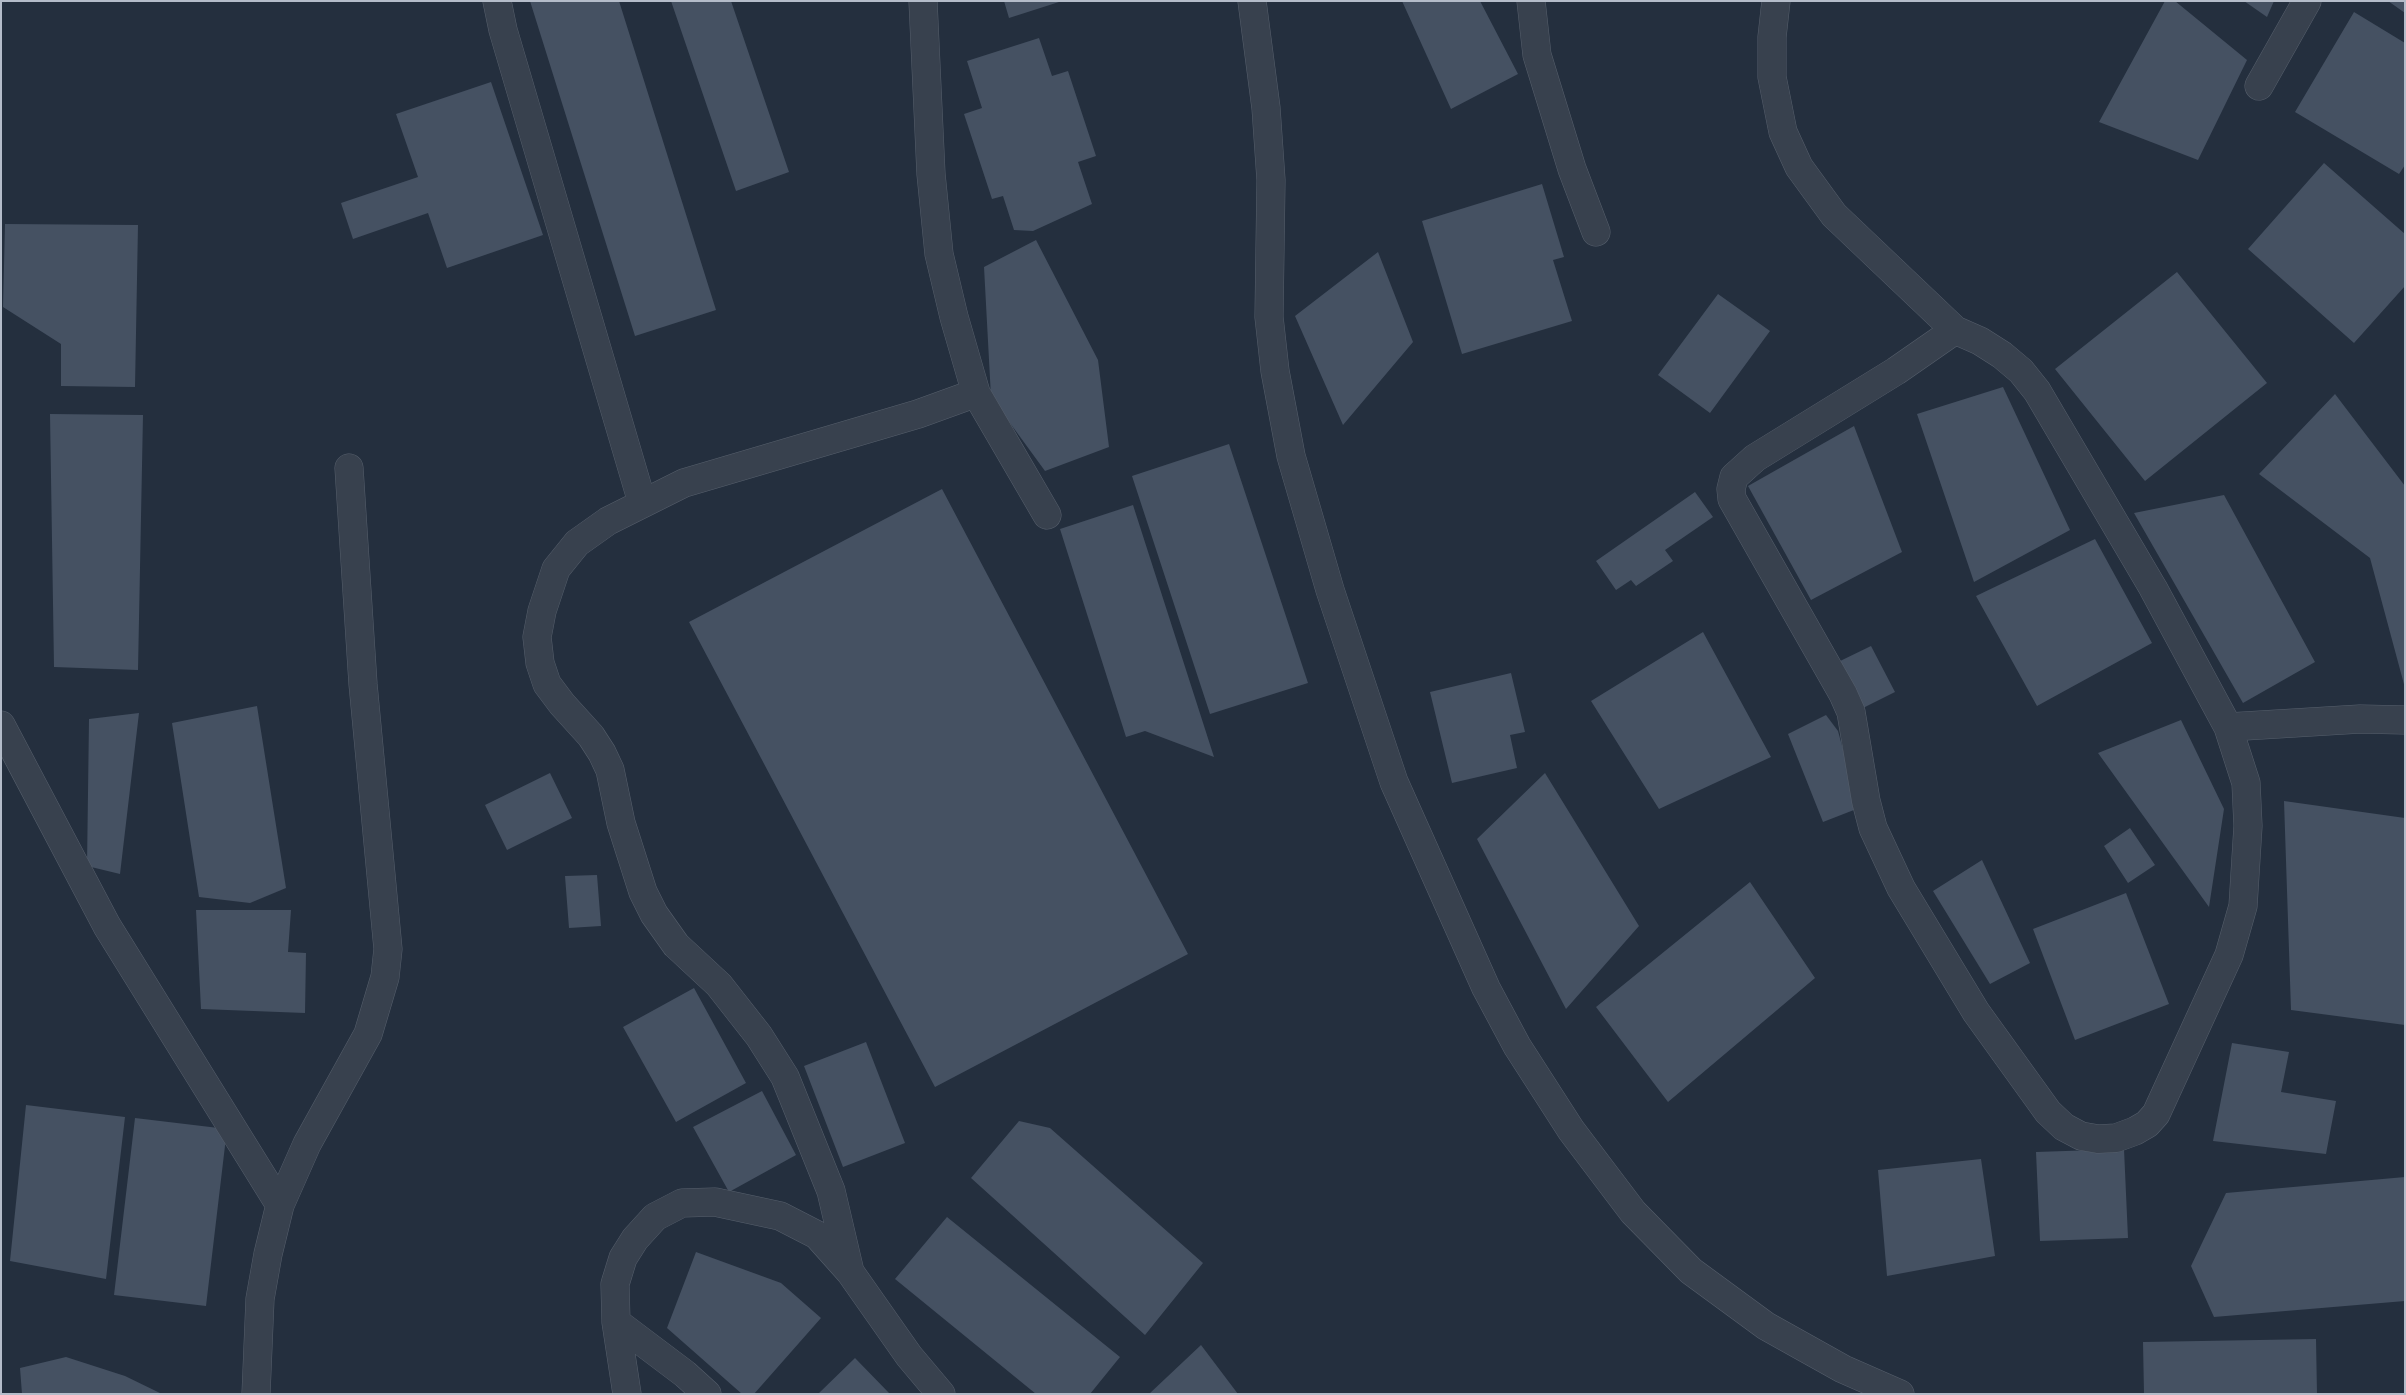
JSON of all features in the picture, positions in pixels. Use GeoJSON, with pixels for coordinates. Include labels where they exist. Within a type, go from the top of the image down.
{"type":"FeatureCollection","features":[{"type":"Feature","properties":{"kind":"street"},"geometry":{"type":"LineString","coordinates":[[497,1],[506,39],[642,502]]}},
{"type":"Feature","properties":{"kind":"street"},"geometry":{"type":"LineString","coordinates":[[923,1],[931,174],[939,254],[954,317],[976,393],[1046,515]]}},
{"type":"Feature","properties":{"kind":"street"},"geometry":{"type":"LineString","coordinates":[[1252,1],[1266,108],[1271,180],[1269,317],[1275,371],[1291,456],[1330,590],[1394,782],[1486,988],[1517,1046],[1571,1130],[1633,1212],[1692,1270],[1766,1326],[1843,1369],[1900,1394]]}},
{"type":"Feature","properties":{"kind":"street"},"geometry":{"type":"LineString","coordinates":[[1531,1],[1537,55],[1572,169],[1596,232]]}},
{"type":"Feature","properties":{"kind":"street"},"geometry":{"type":"LineString","coordinates":[[1776,1],[1772,36],[1772,77],[1783,132],[1799,167],[1834,215],[1955,330],[1980,341],[2002,355],[2020,371],[2037,391],[2153,588],[2228,727],[2246,784],[2248,826],[2243,906],[2229,955],[2156,1114],[2147,1124],[2116,1138],[2098,1139],[2081,1136],[2064,1127],[2048,1112],[1976,1012],[1901,888],[1873,828],[1866,801],[1851,712],[1843,694],[1731,494],[1734,478],[1755,458],[1896,371],[1955,330]]}},
{"type":"Feature","properties":{"kind":"street"},"geometry":{"type":"LineString","coordinates":[[2259,86],[2307,1]]}},
{"type":"Feature","properties":{"kind":"street"},"geometry":{"type":"LineString","coordinates":[[850,1272],[831,1191],[785,1077],[759,1036],[719,985],[676,944],[654,914],[644,892],[621,823],[610,770],[602,753],[552,691],[540,663],[537,637],[542,611],[556,569],[577,543],[608,521],[642,502],[684,483],[918,414],[976,393]]}},
{"type":"Feature","properties":{"kind":"street"},"geometry":{"type":"LineString","coordinates":[[256,1394],[260,1299],[268,1254],[280,1205],[307,1144],[368,1034],[385,977],[388,949],[363,684],[350,468]]}},
{"type":"Feature","properties":{"kind":"street"},"geometry":{"type":"LineString","coordinates":[[2228,727],[2360,719],[2405,720]]}},
{"type":"Feature","properties":{"kind":"street"},"geometry":{"type":"LineString","coordinates":[[1,725],[106,926],[280,1205]]}},
{"type":"Feature","properties":{"kind":"street"},"geometry":{"type":"LineString","coordinates":[[627,1394],[616,1322],[615,1284],[623,1258],[634,1239],[655,1217],[682,1203],[714,1202],[780,1216],[817,1235],[850,1272],[909,1356],[941,1394]]}},
{"type":"Feature","properties":{"kind":"street"},"geometry":{"type":"LineString","coordinates":[[616,1322],[707,1394]]}},
{"type":"Feature","properties":{"kind":"building"},"geometry":{"type":"Polygon","coordinates":[[[530,1],[619,1],[716,310],[635,336],[530,1]]]}},
{"type":"Feature","properties":{"kind":"building"},"geometry":{"type":"Polygon","coordinates":[[[671,1],[731,1],[789,172],[736,191],[671,1]]]}},
{"type":"Feature","properties":{"kind":"building"},"geometry":{"type":"Polygon","coordinates":[[[1004,1],[1059,1],[1059,2],[1009,18],[1004,1]]]}},
{"type":"Feature","properties":{"kind":"building"},"geometry":{"type":"Polygon","coordinates":[[[1402,1],[1480,1],[1518,74],[1451,109],[1402,1]]]}},
{"type":"Feature","properties":{"kind":"building"},"geometry":{"type":"Polygon","coordinates":[[[2165,1],[2175,1],[2247,60],[2198,160],[2099,122],[2165,1]]]}},
{"type":"Feature","properties":{"kind":"building"},"geometry":{"type":"Polygon","coordinates":[[[2244,1],[2274,1],[2267,17],[2244,1]]]}},
{"type":"Feature","properties":{"kind":"building"},"geometry":{"type":"Polygon","coordinates":[[[2388,1],[2405,1],[2405,13],[2388,1]]]}},
{"type":"Feature","properties":{"kind":"building"},"geometry":{"type":"Polygon","coordinates":[[[2354,12],[2405,43],[2405,165],[2399,174],[2295,112],[2354,12]]]}},
{"type":"Feature","properties":{"kind":"building"},"geometry":{"type":"Polygon","coordinates":[[[1039,38],[1052,76],[1068,71],[1096,156],[1078,162],[1092,204],[1033,231],[1014,230],[1003,196],[992,199],[964,114],[982,108],[967,61],[1039,38]]]}},
{"type":"Feature","properties":{"kind":"building"},"geometry":{"type":"Polygon","coordinates":[[[491,82],[543,235],[447,268],[428,213],[353,239],[341,203],[418,177],[396,114],[491,82]]]}},
{"type":"Feature","properties":{"kind":"building"},"geometry":{"type":"Polygon","coordinates":[[[2324,163],[2405,234],[2405,286],[2354,343],[2248,249],[2324,163]]]}},
{"type":"Feature","properties":{"kind":"building"},"geometry":{"type":"Polygon","coordinates":[[[1542,184],[1564,257],[1553,260],[1572,321],[1462,354],[1422,221],[1542,184]]]}},
{"type":"Feature","properties":{"kind":"building"},"geometry":{"type":"Polygon","coordinates":[[[5,224],[138,225],[135,387],[61,386],[61,344],[3,307],[5,224]]]}},
{"type":"Feature","properties":{"kind":"building"},"geometry":{"type":"Polygon","coordinates":[[[1036,240],[1098,360],[1109,447],[1045,471],[991,397],[984,267],[1036,240]]]}},
{"type":"Feature","properties":{"kind":"building"},"geometry":{"type":"Polygon","coordinates":[[[1378,252],[1413,342],[1343,425],[1295,316],[1378,252]]]}},
{"type":"Feature","properties":{"kind":"building"},"geometry":{"type":"Polygon","coordinates":[[[2177,272],[2267,383],[2145,481],[2055,369],[2177,272]]]}},
{"type":"Feature","properties":{"kind":"building"},"geometry":{"type":"Polygon","coordinates":[[[1718,294],[1770,331],[1710,413],[1658,375],[1718,294]]]}},
{"type":"Feature","properties":{"kind":"building"},"geometry":{"type":"Polygon","coordinates":[[[2003,387],[2070,530],[1974,582],[1917,414],[2003,387]]]}},
{"type":"Feature","properties":{"kind":"building"},"geometry":{"type":"Polygon","coordinates":[[[2335,394],[2405,486],[2405,688],[2370,558],[2259,474],[2335,394]]]}},
{"type":"Feature","properties":{"kind":"building"},"geometry":{"type":"Polygon","coordinates":[[[50,414],[143,415],[138,670],[54,667],[50,414]]]}},
{"type":"Feature","properties":{"kind":"building"},"geometry":{"type":"Polygon","coordinates":[[[1854,426],[1902,552],[1811,600],[1748,486],[1854,426]]]}},
{"type":"Feature","properties":{"kind":"building"},"geometry":{"type":"Polygon","coordinates":[[[1229,444],[1308,683],[1210,714],[1132,476],[1229,444]]]}},
{"type":"Feature","properties":{"kind":"building"},"geometry":{"type":"Polygon","coordinates":[[[942,489],[1188,954],[935,1087],[689,622],[942,489]]]}},
{"type":"Feature","properties":{"kind":"building"},"geometry":{"type":"Polygon","coordinates":[[[1695,492],[1713,517],[1665,550],[1673,561],[1636,586],[1631,580],[1616,590],[1596,561],[1695,492]]]}},
{"type":"Feature","properties":{"kind":"building"},"geometry":{"type":"Polygon","coordinates":[[[2224,495],[2315,662],[2243,703],[2134,513],[2224,495]]]}},
{"type":"Feature","properties":{"kind":"building"},"geometry":{"type":"Polygon","coordinates":[[[1133,505],[1214,757],[1145,731],[1126,737],[1060,529],[1133,505]]]}},
{"type":"Feature","properties":{"kind":"building"},"geometry":{"type":"Polygon","coordinates":[[[2095,539],[2152,643],[2037,706],[1976,596],[2095,539]]]}},
{"type":"Feature","properties":{"kind":"building"},"geometry":{"type":"Polygon","coordinates":[[[1703,632],[1771,757],[1659,809],[1591,701],[1703,632]]]}},
{"type":"Feature","properties":{"kind":"building"},"geometry":{"type":"Polygon","coordinates":[[[1871,646],[1895,692],[1861,709],[1836,663],[1871,646]]]}},
{"type":"Feature","properties":{"kind":"building"},"geometry":{"type":"Polygon","coordinates":[[[1511,673],[1525,732],[1510,735],[1517,768],[1452,783],[1430,692],[1511,673]]]}},
{"type":"Feature","properties":{"kind":"building"},"geometry":{"type":"Polygon","coordinates":[[[257,706],[286,888],[250,903],[199,897],[172,723],[257,706]]]}},
{"type":"Feature","properties":{"kind":"building"},"geometry":{"type":"Polygon","coordinates":[[[139,713],[120,874],[87,866],[89,719],[139,713]]]}},
{"type":"Feature","properties":{"kind":"building"},"geometry":{"type":"Polygon","coordinates":[[[1826,715],[1838,731],[1859,808],[1823,822],[1788,734],[1826,715]]]}},
{"type":"Feature","properties":{"kind":"building"},"geometry":{"type":"Polygon","coordinates":[[[2181,720],[2224,809],[2209,907],[2098,753],[2181,720]]]}},
{"type":"Feature","properties":{"kind":"building"},"geometry":{"type":"Polygon","coordinates":[[[550,773],[572,818],[507,850],[485,805],[550,773]]]}},
{"type":"Feature","properties":{"kind":"building"},"geometry":{"type":"Polygon","coordinates":[[[1545,773],[1639,926],[1566,1009],[1477,839],[1545,773]]]}},
{"type":"Feature","properties":{"kind":"building"},"geometry":{"type":"Polygon","coordinates":[[[2284,801],[2405,818],[2405,1025],[2291,1010],[2284,801]]]}},
{"type":"Feature","properties":{"kind":"building"},"geometry":{"type":"Polygon","coordinates":[[[2130,828],[2155,865],[2128,883],[2104,846],[2130,828]]]}},
{"type":"Feature","properties":{"kind":"building"},"geometry":{"type":"Polygon","coordinates":[[[1982,860],[2030,963],[1990,984],[1933,891],[1982,860]]]}},
{"type":"Feature","properties":{"kind":"building"},"geometry":{"type":"Polygon","coordinates":[[[597,875],[601,926],[569,928],[565,876],[597,875]]]}},
{"type":"Feature","properties":{"kind":"building"},"geometry":{"type":"Polygon","coordinates":[[[1750,882],[1815,978],[1668,1102],[1596,1007],[1750,882]]]}},
{"type":"Feature","properties":{"kind":"building"},"geometry":{"type":"Polygon","coordinates":[[[2126,893],[2169,1004],[2075,1040],[2033,929],[2126,893]]]}},
{"type":"Feature","properties":{"kind":"building"},"geometry":{"type":"Polygon","coordinates":[[[196,910],[291,910],[288,952],[306,953],[305,1013],[201,1009],[196,910]]]}},
{"type":"Feature","properties":{"kind":"building"},"geometry":{"type":"Polygon","coordinates":[[[694,988],[746,1083],[676,1122],[623,1027],[694,988]]]}},
{"type":"Feature","properties":{"kind":"building"},"geometry":{"type":"Polygon","coordinates":[[[866,1042],[905,1143],[843,1167],[804,1066],[866,1042]]]}},
{"type":"Feature","properties":{"kind":"building"},"geometry":{"type":"Polygon","coordinates":[[[2232,1043],[2289,1052],[2281,1092],[2336,1101],[2326,1154],[2213,1141],[2232,1043]]]}},
{"type":"Feature","properties":{"kind":"building"},"geometry":{"type":"Polygon","coordinates":[[[762,1091],[796,1155],[729,1192],[693,1127],[762,1091]]]}},
{"type":"Feature","properties":{"kind":"building"},"geometry":{"type":"Polygon","coordinates":[[[26,1105],[125,1117],[106,1279],[10,1261],[26,1105]]]}},
{"type":"Feature","properties":{"kind":"building"},"geometry":{"type":"Polygon","coordinates":[[[135,1118],[227,1129],[206,1306],[114,1295],[135,1118]]]}},
{"type":"Feature","properties":{"kind":"building"},"geometry":{"type":"Polygon","coordinates":[[[1019,1121],[1050,1128],[1203,1263],[1145,1335],[971,1178],[1019,1121]]]}},
{"type":"Feature","properties":{"kind":"building"},"geometry":{"type":"Polygon","coordinates":[[[2124,1149],[2128,1238],[2040,1241],[2036,1152],[2124,1149]]]}},
{"type":"Feature","properties":{"kind":"building"},"geometry":{"type":"Polygon","coordinates":[[[1981,1159],[1995,1256],[1887,1276],[1878,1170],[1981,1159]]]}},
{"type":"Feature","properties":{"kind":"building"},"geometry":{"type":"Polygon","coordinates":[[[2405,1177],[2405,1301],[2214,1317],[2191,1266],[2226,1193],[2405,1177]]]}},
{"type":"Feature","properties":{"kind":"building"},"geometry":{"type":"Polygon","coordinates":[[[947,1217],[1120,1357],[1090,1394],[1036,1394],[895,1279],[947,1217]]]}},
{"type":"Feature","properties":{"kind":"building"},"geometry":{"type":"Polygon","coordinates":[[[696,1252],[781,1283],[821,1318],[754,1394],[742,1394],[667,1328],[696,1252]]]}},
{"type":"Feature","properties":{"kind":"building"},"geometry":{"type":"Polygon","coordinates":[[[2316,1339],[2317,1394],[2144,1394],[2143,1342],[2316,1339]]]}},
{"type":"Feature","properties":{"kind":"building"},"geometry":{"type":"Polygon","coordinates":[[[1201,1345],[1238,1394],[1149,1394],[1201,1345]]]}},
{"type":"Feature","properties":{"kind":"building"},"geometry":{"type":"Polygon","coordinates":[[[66,1357],[125,1376],[162,1394],[22,1394],[20,1368],[66,1357]]]}},
{"type":"Feature","properties":{"kind":"building"},"geometry":{"type":"Polygon","coordinates":[[[855,1358],[890,1394],[818,1394],[855,1358]]]}}]}
